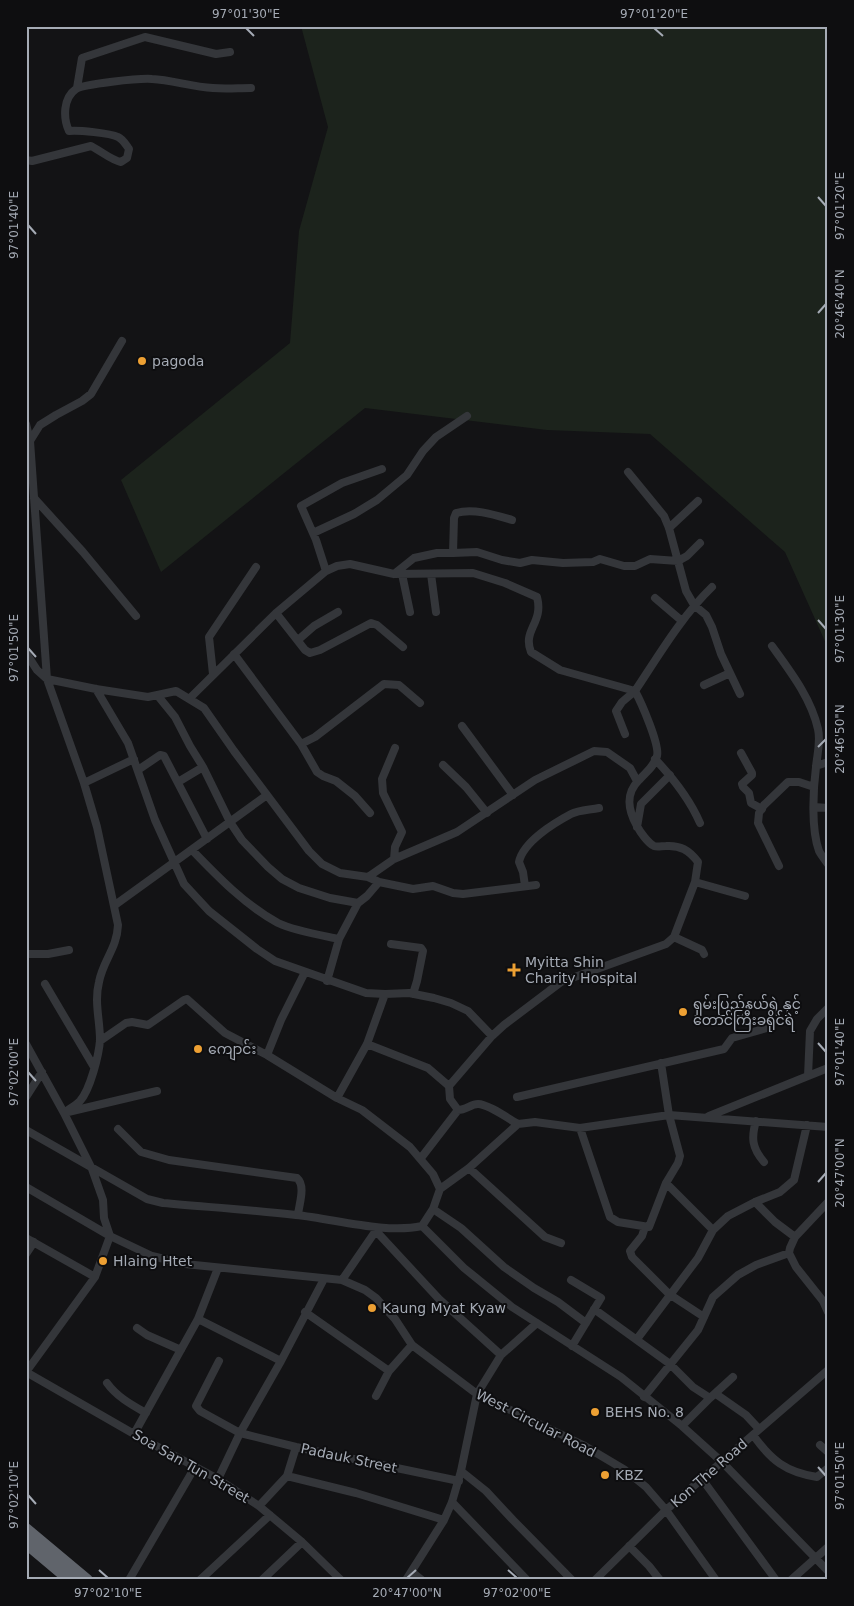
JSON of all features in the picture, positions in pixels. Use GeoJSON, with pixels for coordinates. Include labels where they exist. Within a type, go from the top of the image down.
{"type":"FeatureCollection","features":[{"type":"Feature","properties":{"kind":"highway"},"geometry":{"type":"LineString","coordinates":[[26,1529],[87,1580]]}},
{"type":"Feature","properties":{"kind":"highway"},"geometry":{"type":"LineString","coordinates":[[26,1542],[70,1580]]}},
{"type":"Feature","properties":{"kind":"street"},"geometry":{"type":"LineString","coordinates":[[26,160],[32,162],[91,146],[105,152],[114,160],[121,162],[127,158],[129,149],[118,137],[78,130],[69,131],[64,121],[69,96],[77,88],[82,58],[145,37],[216,54],[230,52]]}},
{"type":"Feature","properties":{"kind":"street"},"geometry":{"type":"LineString","coordinates":[[77,88],[151,79],[212,88],[251,88]]}},
{"type":"Feature","properties":{"kind":"street"},"geometry":{"type":"LineString","coordinates":[[29,446],[40,425],[91,394],[122,341]]}},
{"type":"Feature","properties":{"kind":"street"},"geometry":{"type":"LineString","coordinates":[[313,533],[354,514],[377,500],[407,475],[423,451],[436,437],[467,416]]}},
{"type":"Feature","properties":{"kind":"street"},"geometry":{"type":"LineString","coordinates":[[26,424],[34,498],[47,679],[84,783],[97,827],[118,925],[118,937],[102,969],[98,983],[96,1009],[100,1040],[89,1087],[80,1101],[64,1113]]}},
{"type":"Feature","properties":{"kind":"street"},"geometry":{"type":"LineString","coordinates":[[326,570],[301,506],[302,504],[342,483],[382,469]]}},
{"type":"Feature","properties":{"kind":"street"},"geometry":{"type":"LineString","coordinates":[[628,472],[664,516],[686,591],[694,605],[706,615],[712,626],[721,654],[740,694]]}},
{"type":"Feature","properties":{"kind":"street"},"geometry":{"type":"LineString","coordinates":[[34,498],[83,552],[136,616]]}},
{"type":"Feature","properties":{"kind":"street"},"geometry":{"type":"LineString","coordinates":[[669,528],[698,501]]}},
{"type":"Feature","properties":{"kind":"street"},"geometry":{"type":"LineString","coordinates":[[453,554],[454,518],[456,513],[491,513],[512,520]]}},
{"type":"Feature","properties":{"kind":"street"},"geometry":{"type":"LineString","coordinates":[[398,574],[414,558],[437,553],[477,552],[502,560],[520,563],[532,560],[563,564],[593,562],[600,559],[624,566],[636,566],[650,558],[678,560],[687,556],[700,543]]}},
{"type":"Feature","properties":{"kind":"street"},"geometry":{"type":"LineString","coordinates":[[189,699],[276,613],[326,570],[350,564],[398,574],[473,573],[505,583],[537,597],[540,606],[539,615],[528,640],[530,652],[560,670],[635,691]]}},
{"type":"Feature","properties":{"kind":"street"},"geometry":{"type":"LineString","coordinates":[[213,674],[209,638],[256,567]]}},
{"type":"Feature","properties":{"kind":"street"},"geometry":{"type":"LineString","coordinates":[[398,574],[410,612]]}},
{"type":"Feature","properties":{"kind":"street"},"geometry":{"type":"LineString","coordinates":[[431,574],[436,612]]}},
{"type":"Feature","properties":{"kind":"street"},"geometry":{"type":"LineString","coordinates":[[625,734],[616,711],[622,702],[635,691],[694,605],[712,587]]}},
{"type":"Feature","properties":{"kind":"street"},"geometry":{"type":"LineString","coordinates":[[655,598],[682,621]]}},
{"type":"Feature","properties":{"kind":"street"},"geometry":{"type":"LineString","coordinates":[[298,640],[314,626],[338,612]]}},
{"type":"Feature","properties":{"kind":"street"},"geometry":{"type":"LineString","coordinates":[[276,613],[305,650],[310,653],[314,653],[371,623],[403,647]]}},
{"type":"Feature","properties":{"kind":"street"},"geometry":{"type":"LineString","coordinates":[[772,646],[810,705],[819,730],[814,787],[816,841],[820,852],[828,864]]}},
{"type":"Feature","properties":{"kind":"street"},"geometry":{"type":"LineString","coordinates":[[26,654],[37,670],[47,679],[148,697],[176,691],[204,708],[309,852],[322,864],[340,873],[368,877],[378,882],[413,889],[433,886],[453,893],[464,894],[536,885]]}},
{"type":"Feature","properties":{"kind":"street"},"geometry":{"type":"LineString","coordinates":[[234,654],[301,744],[318,772],[355,796],[370,813]]}},
{"type":"Feature","properties":{"kind":"street"},"geometry":{"type":"LineString","coordinates":[[704,685],[730,673]]}},
{"type":"Feature","properties":{"kind":"street"},"geometry":{"type":"LineString","coordinates":[[301,744],[315,737],[384,684],[399,685],[420,703]]}},
{"type":"Feature","properties":{"kind":"street"},"geometry":{"type":"LineString","coordinates":[[96,689],[128,743],[155,820],[184,884],[209,911],[275,961],[366,993],[413,994],[434,998],[468,1011],[492,1036]]}},
{"type":"Feature","properties":{"kind":"street"},"geometry":{"type":"LineString","coordinates":[[449,1086],[492,1036],[560,982],[666,944],[674,937],[695,882],[698,862],[685,849],[675,846],[655,847],[637,827],[630,809],[628,800],[637,781],[652,768],[658,754],[652,732],[635,691]]}},
{"type":"Feature","properties":{"kind":"street"},"geometry":{"type":"LineString","coordinates":[[158,696],[175,717],[203,767],[230,822],[242,840],[268,867],[282,879],[299,888],[330,898],[358,903]]}},
{"type":"Feature","properties":{"kind":"street"},"geometry":{"type":"LineString","coordinates":[[462,726],[513,794]]}},
{"type":"Feature","properties":{"kind":"street"},"geometry":{"type":"LineString","coordinates":[[394,858],[395,847],[402,832],[384,793],[382,779],[395,748]]}},
{"type":"Feature","properties":{"kind":"street"},"geometry":{"type":"LineString","coordinates":[[368,877],[394,858],[457,832],[535,780],[594,751],[607,752],[630,768],[637,781]]}},
{"type":"Feature","properties":{"kind":"street"},"geometry":{"type":"LineString","coordinates":[[741,754],[752,773],[742,784],[742,787],[749,793],[751,803],[762,809]]}},
{"type":"Feature","properties":{"kind":"street"},"geometry":{"type":"LineString","coordinates":[[138,770],[160,755],[164,756],[207,839]]}},
{"type":"Feature","properties":{"kind":"street"},"geometry":{"type":"LineString","coordinates":[[84,783],[134,759]]}},
{"type":"Feature","properties":{"kind":"street"},"geometry":{"type":"LineString","coordinates":[[655,759],[670,775],[700,823]]}},
{"type":"Feature","properties":{"kind":"street"},"geometry":{"type":"LineString","coordinates":[[816,766],[828,762]]}},
{"type":"Feature","properties":{"kind":"street"},"geometry":{"type":"LineString","coordinates":[[443,765],[466,787],[487,813]]}},
{"type":"Feature","properties":{"kind":"street"},"geometry":{"type":"LineString","coordinates":[[178,782],[203,767]]}},
{"type":"Feature","properties":{"kind":"street"},"geometry":{"type":"LineString","coordinates":[[637,827],[641,804],[670,775]]}},
{"type":"Feature","properties":{"kind":"street"},"geometry":{"type":"LineString","coordinates":[[779,866],[758,823],[759,813],[764,805],[788,782],[799,782],[814,787]]}},
{"type":"Feature","properties":{"kind":"street"},"geometry":{"type":"LineString","coordinates":[[115,905],[267,795]]}},
{"type":"Feature","properties":{"kind":"street"},"geometry":{"type":"LineString","coordinates":[[814,807],[828,808]]}},
{"type":"Feature","properties":{"kind":"street"},"geometry":{"type":"LineString","coordinates":[[525,886],[519,862],[526,848],[544,831],[573,813],[599,808]]}},
{"type":"Feature","properties":{"kind":"street"},"geometry":{"type":"LineString","coordinates":[[192,850],[222,881],[248,903],[279,923],[339,939]]}},
{"type":"Feature","properties":{"kind":"street"},"geometry":{"type":"LineString","coordinates":[[328,980],[339,939],[358,903],[367,896],[378,882]]}},
{"type":"Feature","properties":{"kind":"street"},"geometry":{"type":"LineString","coordinates":[[695,882],[745,896]]}},
{"type":"Feature","properties":{"kind":"street"},"geometry":{"type":"LineString","coordinates":[[674,937],[702,950],[704,954]]}},
{"type":"Feature","properties":{"kind":"street"},"geometry":{"type":"LineString","coordinates":[[390,944],[421,948],[423,951],[413,994]]}},
{"type":"Feature","properties":{"kind":"street"},"geometry":{"type":"LineString","coordinates":[[26,954],[48,954],[69,950]]}},
{"type":"Feature","properties":{"kind":"street"},"geometry":{"type":"LineString","coordinates":[[268,1055],[281,1020],[305,972]]}},
{"type":"Feature","properties":{"kind":"street"},"geometry":{"type":"LineString","coordinates":[[44,984],[94,1067]]}},
{"type":"Feature","properties":{"kind":"street"},"geometry":{"type":"LineString","coordinates":[[337,1098],[367,1044],[385,994]]}},
{"type":"Feature","properties":{"kind":"street"},"geometry":{"type":"LineString","coordinates":[[100,1040],[132,1022],[148,1025],[187,999],[225,1033],[268,1055],[337,1098],[362,1110],[410,1147],[421,1158],[433,1174],[440,1189]]}},
{"type":"Feature","properties":{"kind":"street"},"geometry":{"type":"LineString","coordinates":[[808,1076],[810,1031],[817,1019],[828,1008]]}},
{"type":"Feature","properties":{"kind":"street"},"geometry":{"type":"LineString","coordinates":[[517,1097],[724,1049],[732,1038],[767,1028]]}},
{"type":"Feature","properties":{"kind":"street"},"geometry":{"type":"LineString","coordinates":[[26,1044],[92,1169],[103,1200],[104,1218],[110,1236],[96,1278],[26,1372]]}},
{"type":"Feature","properties":{"kind":"street"},"geometry":{"type":"LineString","coordinates":[[367,1044],[428,1068],[449,1086],[450,1099],[458,1110]]}},
{"type":"Feature","properties":{"kind":"street"},"geometry":{"type":"LineString","coordinates":[[580,1128],[610,1217],[618,1222],[649,1227],[666,1183],[680,1156],[668,1114],[661,1063]]}},
{"type":"Feature","properties":{"kind":"street"},"geometry":{"type":"LineString","coordinates":[[707,1117],[828,1068]]}},
{"type":"Feature","properties":{"kind":"street"},"geometry":{"type":"LineString","coordinates":[[26,1097],[42,1072]]}},
{"type":"Feature","properties":{"kind":"street"},"geometry":{"type":"LineString","coordinates":[[64,1113],[157,1091]]}},
{"type":"Feature","properties":{"kind":"street"},"geometry":{"type":"LineString","coordinates":[[421,1158],[458,1110],[466,1109],[474,1104],[481,1104],[518,1124],[535,1122],[580,1128],[668,1114],[828,1127]]}},
{"type":"Feature","properties":{"kind":"street"},"geometry":{"type":"LineString","coordinates":[[756,1121],[752,1135],[753,1142],[764,1162]]}},
{"type":"Feature","properties":{"kind":"street"},"geometry":{"type":"LineString","coordinates":[[26,1130],[143,1198],[163,1203],[298,1215],[377,1229],[409,1229],[422,1226],[433,1209],[440,1189],[469,1168],[518,1124]]}},
{"type":"Feature","properties":{"kind":"street"},"geometry":{"type":"LineString","coordinates":[[637,1339],[698,1258],[714,1230],[728,1216],[780,1192],[794,1180],[807,1125]]}},
{"type":"Feature","properties":{"kind":"street"},"geometry":{"type":"LineString","coordinates":[[118,1129],[141,1152],[169,1160],[297,1178],[302,1186],[298,1215]]}},
{"type":"Feature","properties":{"kind":"street"},"geometry":{"type":"LineString","coordinates":[[469,1168],[545,1237],[561,1243]]}},
{"type":"Feature","properties":{"kind":"street"},"geometry":{"type":"LineString","coordinates":[[666,1183],[714,1230]]}},
{"type":"Feature","properties":{"kind":"street","name":"West Circular Road"},"geometry":{"type":"LineString","coordinates":[[26,1187],[110,1236],[152,1256],[185,1264],[342,1280],[365,1290],[376,1298],[395,1319],[412,1345],[477,1394],[583,1446],[625,1470],[646,1487],[666,1510],[716,1580]]}},
{"type":"Feature","properties":{"kind":"street"},"geometry":{"type":"LineString","coordinates":[[755,1202],[775,1222],[795,1237]]}},
{"type":"Feature","properties":{"kind":"street"},"geometry":{"type":"LineString","coordinates":[[826,1208],[795,1237],[789,1253],[796,1267],[823,1301],[828,1312]]}},
{"type":"Feature","properties":{"kind":"street"},"geometry":{"type":"LineString","coordinates":[[433,1209],[461,1228],[504,1267],[558,1302],[586,1323]]}},
{"type":"Feature","properties":{"kind":"street"},"geometry":{"type":"LineString","coordinates":[[422,1226],[464,1268],[512,1308],[621,1377],[682,1426],[722,1462],[828,1571]]}},
{"type":"Feature","properties":{"kind":"street"},"geometry":{"type":"LineString","coordinates":[[645,1227],[642,1236],[630,1253],[652,1278],[670,1294],[704,1316]]}},
{"type":"Feature","properties":{"kind":"street"},"geometry":{"type":"LineString","coordinates":[[342,1280],[377,1229]]}},
{"type":"Feature","properties":{"kind":"street"},"geometry":{"type":"LineString","coordinates":[[377,1229],[439,1299],[501,1355]]}},
{"type":"Feature","properties":{"kind":"street"},"geometry":{"type":"LineString","coordinates":[[26,1238],[96,1278]]}},
{"type":"Feature","properties":{"kind":"street"},"geometry":{"type":"LineString","coordinates":[[26,1254],[34,1242]]}},
{"type":"Feature","properties":{"kind":"street"},"geometry":{"type":"LineString","coordinates":[[644,1397],[698,1330],[713,1296],[738,1275],[756,1265],[789,1253]]}},
{"type":"Feature","properties":{"kind":"street"},"geometry":{"type":"LineString","coordinates":[[134,1434],[198,1319],[218,1268]]}},
{"type":"Feature","properties":{"kind":"street"},"geometry":{"type":"LineString","coordinates":[[218,1480],[240,1433],[281,1361],[305,1312],[324,1279]]}},
{"type":"Feature","properties":{"kind":"street"},"geometry":{"type":"LineString","coordinates":[[571,1280],[601,1298],[572,1346]]}},
{"type":"Feature","properties":{"kind":"street"},"geometry":{"type":"LineString","coordinates":[[594,1309],[670,1364],[693,1387],[746,1415],[759,1429]]}},
{"type":"Feature","properties":{"kind":"street"},"geometry":{"type":"LineString","coordinates":[[305,1312],[389,1371]]}},
{"type":"Feature","properties":{"kind":"street"},"geometry":{"type":"LineString","coordinates":[[198,1319],[281,1361]]}},
{"type":"Feature","properties":{"kind":"street"},"geometry":{"type":"LineString","coordinates":[[406,1580],[444,1520],[452,1502],[459,1480],[477,1394],[501,1355],[537,1323]]}},
{"type":"Feature","properties":{"kind":"street"},"geometry":{"type":"LineString","coordinates":[[137,1328],[147,1335],[181,1350]]}},
{"type":"Feature","properties":{"kind":"street"},"geometry":{"type":"LineString","coordinates":[[376,1396],[389,1371],[412,1345]]}},
{"type":"Feature","properties":{"kind":"street","name":"Padauk Street"},"geometry":{"type":"LineString","coordinates":[[219,1361],[196,1406],[200,1411],[240,1433],[296,1447],[459,1480]]}},
{"type":"Feature","properties":{"kind":"street","name":"Kon The Road"},"geometry":{"type":"LineString","coordinates":[[595,1580],[666,1510],[828,1370]]}},
{"type":"Feature","properties":{"kind":"street","name":"Soa San Tun Street"},"geometry":{"type":"LineString","coordinates":[[26,1372],[218,1480],[259,1506],[302,1542],[341,1580]]}},
{"type":"Feature","properties":{"kind":"street"},"geometry":{"type":"LineString","coordinates":[[682,1426],[733,1377]]}},
{"type":"Feature","properties":{"kind":"street"},"geometry":{"type":"LineString","coordinates":[[108,1383],[126,1401],[146,1413]]}},
{"type":"Feature","properties":{"kind":"street"},"geometry":{"type":"LineString","coordinates":[[753,1435],[764,1450],[780,1465],[792,1471],[816,1477],[828,1468]]}},
{"type":"Feature","properties":{"kind":"street"},"geometry":{"type":"LineString","coordinates":[[820,1445],[828,1452]]}},
{"type":"Feature","properties":{"kind":"street"},"geometry":{"type":"LineString","coordinates":[[259,1506],[287,1476],[296,1447]]}},
{"type":"Feature","properties":{"kind":"street"},"geometry":{"type":"LineString","coordinates":[[129,1580],[195,1467]]}},
{"type":"Feature","properties":{"kind":"street"},"geometry":{"type":"LineString","coordinates":[[461,1471],[486,1491],[572,1580]]}},
{"type":"Feature","properties":{"kind":"street"},"geometry":{"type":"LineString","coordinates":[[287,1476],[356,1493],[444,1520]]}},
{"type":"Feature","properties":{"kind":"street"},"geometry":{"type":"LineString","coordinates":[[702,1479],[776,1580]]}},
{"type":"Feature","properties":{"kind":"street"},"geometry":{"type":"LineString","coordinates":[[452,1502],[527,1580]]}},
{"type":"Feature","properties":{"kind":"street"},"geometry":{"type":"LineString","coordinates":[[200,1580],[270,1515]]}},
{"type":"Feature","properties":{"kind":"street"},"geometry":{"type":"LineString","coordinates":[[262,1580],[302,1542]]}},
{"type":"Feature","properties":{"kind":"street"},"geometry":{"type":"LineString","coordinates":[[629,1546],[660,1580]]}},
{"type":"Feature","properties":{"kind":"street"},"geometry":{"type":"LineString","coordinates":[[791,1580],[828,1547]]}},
{"type":"Feature","properties":{"kind":"street"},"geometry":{"type":"LineString","coordinates":[[412,1572],[422,1580]]}},
{"type":"Feature","properties":{"kind":"shaded area"},"geometry":{"type":"Polygon","coordinates":[[[301,26],[828,26],[828,648],[785,552],[650,434],[547,430],[365,408],[161,572],[121,480],[290,343],[299,231],[328,127],[301,26]]]}},
{"type":"Feature","properties":{"kind":"place","name":"pagoda"},"geometry":{"type":"Point","coordinates":[142,361]}},
{"type":"Feature","properties":{"kind":"place","name":"Myitta Shin Charity Hospital"},"geometry":{"type":"Point","coordinates":[514,970]}},
{"type":"Feature","properties":{"kind":"place","name":"ရှမ်းပြည်နယ်ရဲ နှင့် တောင်ကြီးခရိုင်ရဲ"},"geometry":{"type":"Point","coordinates":[683,1012]}},
{"type":"Feature","properties":{"kind":"place","name":"ကျောင်း"},"geometry":{"type":"Point","coordinates":[198,1049]}},
{"type":"Feature","properties":{"kind":"place","name":"Hlaing Htet"},"geometry":{"type":"Point","coordinates":[103,1261]}},
{"type":"Feature","properties":{"kind":"place","name":"Kaung Myat Kyaw"},"geometry":{"type":"Point","coordinates":[372,1308]}},
{"type":"Feature","properties":{"kind":"place","name":"BEHS No. 8"},"geometry":{"type":"Point","coordinates":[595,1412]}},
{"type":"Feature","properties":{"kind":"place","name":"KBZ"},"geometry":{"type":"Point","coordinates":[605,1475]}}]}
